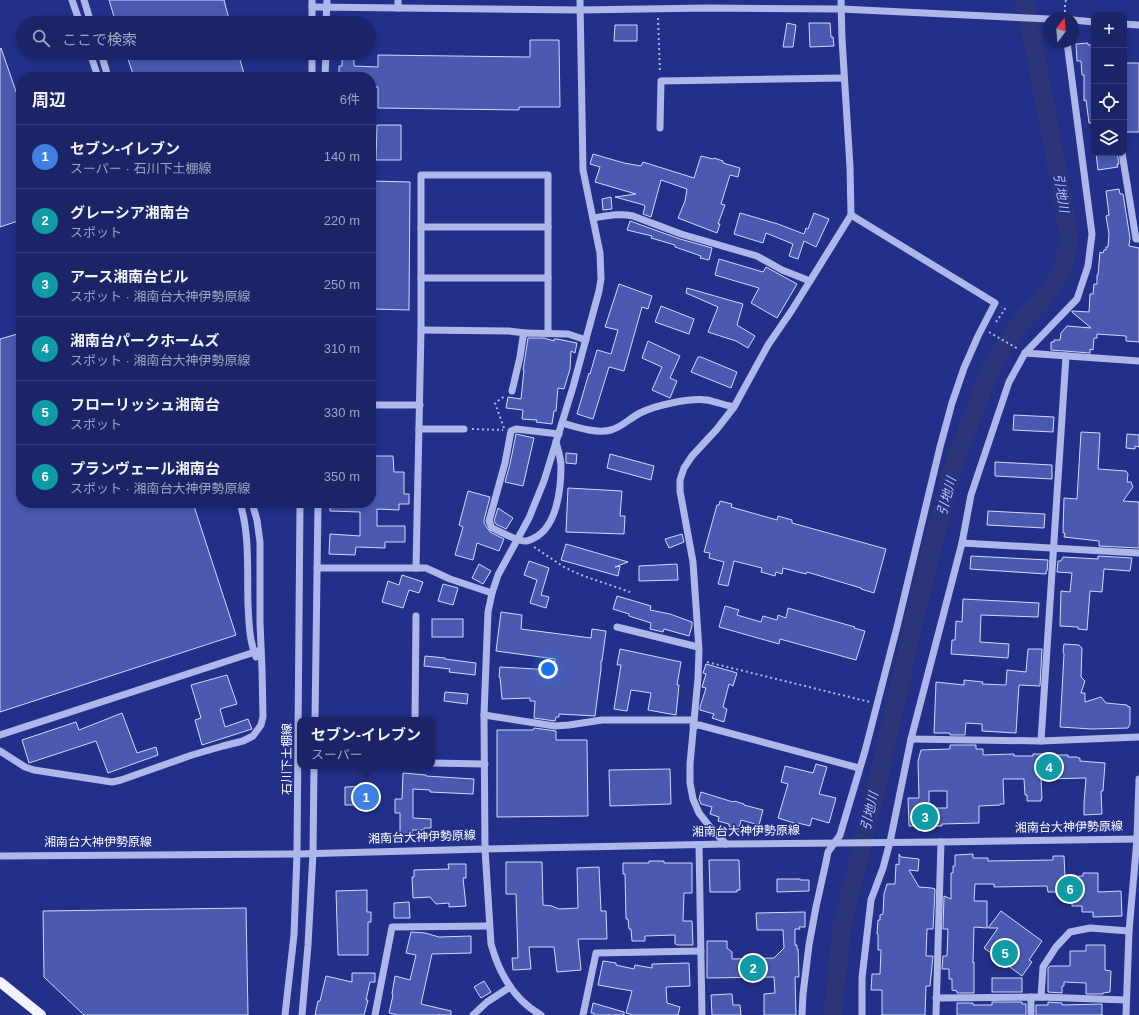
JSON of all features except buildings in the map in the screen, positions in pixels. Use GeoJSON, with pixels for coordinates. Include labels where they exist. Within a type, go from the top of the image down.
{"type":"FeatureCollection","features":[{"type":"Feature","properties":{"kind":"main road"},"geometry":{"type":"LineString","coordinates":[[0,982],[41,1015]]}},
{"type":"Feature","properties":{"kind":"street"},"geometry":{"type":"LineString","coordinates":[[72,0],[78,16]]}},
{"type":"Feature","properties":{"kind":"street"},"geometry":{"type":"LineString","coordinates":[[84,0],[89,16]]}},
{"type":"Feature","properties":{"kind":"street"},"geometry":{"type":"LineString","coordinates":[[398,0],[398,8]]}},
{"type":"Feature","properties":{"kind":"street"},"geometry":{"type":"LineString","coordinates":[[540,1015],[531,1010],[521,1001],[510,987],[500,972],[491,944],[485,848],[484,716],[488,612],[498,575],[529,518],[559,434],[596,304],[601,279],[600,253],[583,170],[580,0]]}},
{"type":"Feature","properties":{"kind":"street"},"geometry":{"type":"LineString","coordinates":[[707,0],[707,8]]}},
{"type":"Feature","properties":{"kind":"street"},"geometry":{"type":"LineString","coordinates":[[726,844],[699,813],[693,799],[690,783],[698,647],[693,562],[680,491],[680,480],[684,468],[692,456],[717,429],[734,407],[768,346],[851,215],[850,167],[844,78],[841,0]]}},
{"type":"Feature","properties":{"kind":"street"},"geometry":{"type":"LineString","coordinates":[[312,16],[312,4],[327,4],[398,8],[580,10],[707,8],[841,9],[1043,19]]}},
{"type":"Feature","properties":{"kind":"street"},"geometry":{"type":"LineString","coordinates":[[326,16],[327,4]]}},
{"type":"Feature","properties":{"kind":"street"},"geometry":{"type":"LineString","coordinates":[[1079,21],[1091,22]]}},
{"type":"Feature","properties":{"kind":"street"},"geometry":{"type":"LineString","coordinates":[[1127,24],[1139,25]]}},
{"type":"Feature","properties":{"kind":"street"},"geometry":{"type":"LineString","coordinates":[[862,1015],[862,978],[871,900],[883,868],[890,842],[911,739],[962,543],[973,488],[1009,382],[1025,353],[1076,299],[1088,266],[1092,234],[1068,48]]}},
{"type":"Feature","properties":{"kind":"street"},"geometry":{"type":"LineString","coordinates":[[92,60],[96,72]]}},
{"type":"Feature","properties":{"kind":"street"},"geometry":{"type":"LineString","coordinates":[[103,60],[107,72]]}},
{"type":"Feature","properties":{"kind":"street"},"geometry":{"type":"LineString","coordinates":[[312,60],[312,72]]}},
{"type":"Feature","properties":{"kind":"street"},"geometry":{"type":"LineString","coordinates":[[325,72],[326,60]]}},
{"type":"Feature","properties":{"kind":"street"},"geometry":{"type":"LineString","coordinates":[[660,128],[661,80],[844,78]]}},
{"type":"Feature","properties":{"kind":"street"},"geometry":{"type":"LineString","coordinates":[[1122,156],[1136,239],[1139,239]]}},
{"type":"Feature","properties":{"kind":"street"},"geometry":{"type":"LineString","coordinates":[[416,568],[421,330],[421,175],[548,175],[548,333]]}},
{"type":"Feature","properties":{"kind":"street"},"geometry":{"type":"LineString","coordinates":[[593,218],[626,214],[681,234],[758,256],[782,270],[810,281]]}},
{"type":"Feature","properties":{"kind":"street"},"geometry":{"type":"LineString","coordinates":[[802,1015],[809,945],[828,852],[840,835],[877,704],[940,446],[952,403],[964,368],[995,303],[851,215]]}},
{"type":"Feature","properties":{"kind":"street"},"geometry":{"type":"LineString","coordinates":[[421,226],[548,226]]}},
{"type":"Feature","properties":{"kind":"street"},"geometry":{"type":"LineString","coordinates":[[421,278],[548,278]]}},
{"type":"Feature","properties":{"kind":"street"},"geometry":{"type":"LineString","coordinates":[[421,330],[509,331],[568,334],[586,340]]}},
{"type":"Feature","properties":{"kind":"street"},"geometry":{"type":"LineString","coordinates":[[512,391],[523,337],[526,333]]}},
{"type":"Feature","properties":{"kind":"street"},"geometry":{"type":"LineString","coordinates":[[1025,353],[1139,361]]}},
{"type":"Feature","properties":{"kind":"street"},"geometry":{"type":"LineString","coordinates":[[1041,741],[1066,356]]}},
{"type":"Feature","properties":{"kind":"street"},"geometry":{"type":"LineString","coordinates":[[562,423],[586,429],[610,430],[646,410],[673,403],[706,400],[734,407]]}},
{"type":"Feature","properties":{"kind":"street"},"geometry":{"type":"LineString","coordinates":[[376,405],[420,406]]}},
{"type":"Feature","properties":{"kind":"street"},"geometry":{"type":"LineString","coordinates":[[419,429],[464,429]]}},
{"type":"Feature","properties":{"kind":"street"},"geometry":{"type":"LineString","coordinates":[[556,442],[561,466],[556,506],[553,516],[545,529],[539,536],[526,542],[492,528],[489,521],[505,463],[511,431],[521,429],[559,434]]}},
{"type":"Feature","properties":{"kind":"street"},"geometry":{"type":"LineString","coordinates":[[241,508],[246,534],[248,620],[251,642],[258,651]]}},
{"type":"Feature","properties":{"kind":"street"},"geometry":{"type":"LineString","coordinates":[[0,751],[25,767],[34,770],[112,782],[211,749],[243,741],[253,736],[261,725],[263,717],[262,669],[258,651],[260,623],[260,542],[257,520],[253,508]]}},
{"type":"Feature","properties":{"kind":"street","name":"石川下土棚線"},"geometry":{"type":"LineString","coordinates":[[298,717],[300,508]]}},
{"type":"Feature","properties":{"kind":"street"},"geometry":{"type":"LineString","coordinates":[[315,717],[318,508]]}},
{"type":"Feature","properties":{"kind":"street"},"geometry":{"type":"LineString","coordinates":[[962,543],[1139,553]]}},
{"type":"Feature","properties":{"kind":"street"},"geometry":{"type":"LineString","coordinates":[[317,568],[426,568],[450,579],[492,593]]}},
{"type":"Feature","properties":{"kind":"street"},"geometry":{"type":"LineString","coordinates":[[415,717],[416,616]]}},
{"type":"Feature","properties":{"kind":"street"},"geometry":{"type":"LineString","coordinates":[[617,627],[698,647]]}},
{"type":"Feature","properties":{"kind":"street"},"geometry":{"type":"LineString","coordinates":[[0,735],[258,651]]}},
{"type":"Feature","properties":{"kind":"street"},"geometry":{"type":"LineString","coordinates":[[484,716],[555,726],[602,720],[694,723],[699,726],[859,768]]}},
{"type":"Feature","properties":{"kind":"street"},"geometry":{"type":"LineString","coordinates":[[911,739],[1041,741],[1139,737]]}},
{"type":"Feature","properties":{"kind":"street"},"geometry":{"type":"LineString","coordinates":[[435,763],[485,764]]}},
{"type":"Feature","properties":{"kind":"street","name":"石川下土棚線"},"geometry":{"type":"LineString","coordinates":[[286,1015],[294,935],[298,769]]}},
{"type":"Feature","properties":{"kind":"street"},"geometry":{"type":"LineString","coordinates":[[302,1015],[308,945],[313,853],[314,769]]}},
{"type":"Feature","properties":{"kind":"street"},"geometry":{"type":"LineString","coordinates":[[1126,1015],[1129,932],[1138,839],[1139,779]]}},
{"type":"Feature","properties":{"kind":"street","name":"湘南台大神伊勢原線"},"geometry":{"type":"LineString","coordinates":[[0,856],[297,854],[485,848],[1138,839]]}},
{"type":"Feature","properties":{"kind":"street"},"geometry":{"type":"LineString","coordinates":[[936,1015],[941,842]]}},
{"type":"Feature","properties":{"kind":"street"},"geometry":{"type":"LineString","coordinates":[[699,845],[702,1015]]}},
{"type":"Feature","properties":{"kind":"street"},"geometry":{"type":"LineString","coordinates":[[375,1015],[392,927],[489,926]]}},
{"type":"Feature","properties":{"kind":"street"},"geometry":{"type":"LineString","coordinates":[[1041,997],[1043,967],[1056,947],[1070,932],[1090,928],[1129,932]]}},
{"type":"Feature","properties":{"kind":"street"},"geometry":{"type":"LineString","coordinates":[[583,1015],[596,953],[701,952]]}},
{"type":"Feature","properties":{"kind":"street"},"geometry":{"type":"LineString","coordinates":[[473,1015],[487,1002],[510,987]]}},
{"type":"Feature","properties":{"kind":"street"},"geometry":{"type":"LineString","coordinates":[[1031,997],[1031,1015]]}},
{"type":"Feature","properties":{"kind":"street"},"geometry":{"type":"LineString","coordinates":[[936,998],[1041,997],[1126,1000]]}},
{"type":"Feature","properties":{"kind":"path"},"geometry":{"type":"LineString","coordinates":[[1065,12],[1066,0]]}},
{"type":"Feature","properties":{"kind":"path"},"geometry":{"type":"LineString","coordinates":[[657,9],[661,80]]}},
{"type":"Feature","properties":{"kind":"path"},"geometry":{"type":"LineString","coordinates":[[992,333],[1016,348]]}},
{"type":"Feature","properties":{"kind":"path"},"geometry":{"type":"LineString","coordinates":[[511,431],[504,427],[495,403],[512,391]]}},
{"type":"Feature","properties":{"kind":"path"},"geometry":{"type":"LineString","coordinates":[[464,429],[511,431]]}},
{"type":"Feature","properties":{"kind":"path"},"geometry":{"type":"LineString","coordinates":[[526,542],[564,567],[580,575],[630,592]]}},
{"type":"Feature","properties":{"kind":"path"},"geometry":{"type":"LineString","coordinates":[[698,660],[877,704]]}},
{"type":"Feature","properties":{"kind":"waterway","name":"引地川"},"geometry":{"type":"LineString","coordinates":[[833,1015],[842,926],[876,789],[917,608],[953,467],[991,368],[1021,322],[1043,300],[1062,270],[1069,242],[1064,205],[1026,0]]}},
{"type":"Feature","properties":{"kind":"place","name":"湘南台パークホームズ"},"geometry":{"type":"Point","coordinates":[1049,767]}},
{"type":"Feature","properties":{"kind":"place","name":"セブン-イレブン"},"geometry":{"type":"Point","coordinates":[366,797]}},
{"type":"Feature","properties":{"kind":"place","name":"アース湘南台ビル"},"geometry":{"type":"Point","coordinates":[925,817]}},
{"type":"Feature","properties":{"kind":"place","name":"プランヴェール湘南台"},"geometry":{"type":"Point","coordinates":[1070,889]}},
{"type":"Feature","properties":{"kind":"place","name":"フローリッシュ湘南台"},"geometry":{"type":"Point","coordinates":[1005,953]}},
{"type":"Feature","properties":{"kind":"place","name":"グレーシア湘南台"},"geometry":{"type":"Point","coordinates":[753,968]}}]}
